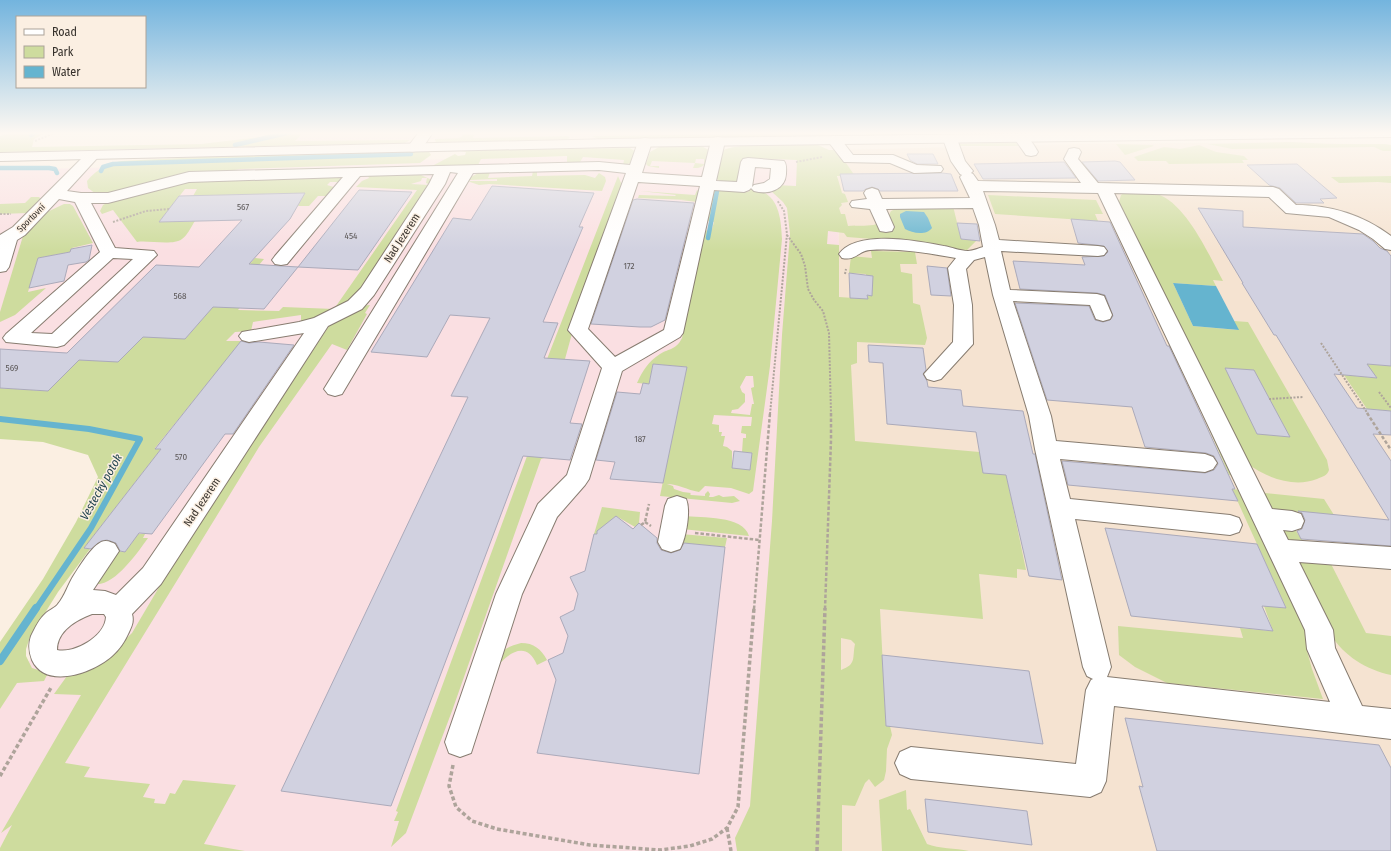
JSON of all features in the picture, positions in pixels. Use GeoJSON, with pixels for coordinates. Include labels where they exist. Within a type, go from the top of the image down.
{"type":"FeatureCollection","features":[{"type":"Feature","properties":{"kind":"main road","name":"Sportovní"},"geometry":{"type":"LineString","coordinates":[[4,239],[18,231],[77,172]]}},
{"type":"Feature","properties":{"kind":"main road"},"geometry":{"type":"LineString","coordinates":[[281,260],[354,172]]}},
{"type":"Feature","properties":{"kind":"main road"},"geometry":{"type":"LineString","coordinates":[[55,194],[81,198],[108,198],[188,177],[363,172]]}},
{"type":"Feature","properties":{"kind":"main road","name":"Nad Jezerem"},"geometry":{"type":"LineString","coordinates":[[119,610],[152,576],[321,322],[355,305],[368,291],[437,184],[443,172]]}},
{"type":"Feature","properties":{"kind":"main road"},"geometry":{"type":"LineString","coordinates":[[335,389],[466,172]]}},
{"type":"Feature","properties":{"kind":"main road"},"geometry":{"type":"LineString","coordinates":[[630,172],[708,184],[744,187],[746,172]]}},
{"type":"Feature","properties":{"kind":"main road"},"geometry":{"type":"LineString","coordinates":[[460,742],[509,594],[547,511],[577,479],[613,367],[673,334],[711,172]]}},
{"type":"Feature","properties":{"kind":"main road"},"geometry":{"type":"LineString","coordinates":[[759,188],[768,187],[778,181],[779,172]]}},
{"type":"Feature","properties":{"kind":"main road"},"geometry":{"type":"LineString","coordinates":[[964,172],[971,184],[986,225],[1002,294],[1040,416],[1046,449],[1097,667]]}},
{"type":"Feature","properties":{"kind":"main road"},"geometry":{"type":"LineString","coordinates":[[1085,172],[1102,188],[1281,550],[1319,630],[1321,650],[1353,718]]}},
{"type":"Feature","properties":{"kind":"main road"},"geometry":{"type":"LineString","coordinates":[[613,367],[578,330],[634,173]]}},
{"type":"Feature","properties":{"kind":"main road"},"geometry":{"type":"LineString","coordinates":[[858,204],[875,198],[971,184],[1273,192],[1292,210],[1314,210],[1335,213],[1382,235],[1391,245]]}},
{"type":"Feature","properties":{"kind":"main road"},"geometry":{"type":"LineString","coordinates":[[81,198],[109,252]]}},
{"type":"Feature","properties":{"kind":"main road"},"geometry":{"type":"LineString","coordinates":[[875,198],[886,227]]}},
{"type":"Feature","properties":{"kind":"main road"},"geometry":{"type":"LineString","coordinates":[[0,267],[4,239]]}},
{"type":"Feature","properties":{"kind":"main road"},"geometry":{"type":"LineString","coordinates":[[848,254],[858,248],[876,244],[946,250],[968,256]]}},
{"type":"Feature","properties":{"kind":"main road"},"geometry":{"type":"LineString","coordinates":[[934,374],[963,344],[963,304],[957,268],[968,256],[991,247],[1098,251]]}},
{"type":"Feature","properties":{"kind":"main road"},"geometry":{"type":"LineString","coordinates":[[109,252],[148,255],[58,341],[12,338],[30,323],[109,252]]}},
{"type":"Feature","properties":{"kind":"main road"},"geometry":{"type":"LineString","coordinates":[[1002,294],[1097,300],[1102,315]]}},
{"type":"Feature","properties":{"kind":"main road"},"geometry":{"type":"LineString","coordinates":[[249,336],[300,328],[321,322]]}},
{"type":"Feature","properties":{"kind":"main road"},"geometry":{"type":"LineString","coordinates":[[1046,449],[1205,463]]}},
{"type":"Feature","properties":{"kind":"main road"},"geometry":{"type":"LineString","coordinates":[[672,536],[676,506]]}},
{"type":"Feature","properties":{"kind":"main road"},"geometry":{"type":"LineString","coordinates":[[1060,508],[1230,525]]}},
{"type":"Feature","properties":{"kind":"main road"},"geometry":{"type":"LineString","coordinates":[[1264,518],[1292,521]]}},
{"type":"Feature","properties":{"kind":"main road"},"geometry":{"type":"LineString","coordinates":[[1281,550],[1391,558]]}},
{"type":"Feature","properties":{"kind":"main road"},"geometry":{"type":"LineString","coordinates":[[67,613],[79,589],[106,551]]}},
{"type":"Feature","properties":{"kind":"main road"},"geometry":{"type":"LineString","coordinates":[[92,602],[104,602],[113,604],[119,610],[120,619],[118,628],[111,638],[90,655],[77,661],[65,663],[55,662],[47,658],[43,652],[43,642],[47,632],[67,613],[92,602]]}},
{"type":"Feature","properties":{"kind":"main road"},"geometry":{"type":"LineString","coordinates":[[911,763],[1090,781],[1101,690],[1353,718],[1391,724]]}},
{"type":"Feature","properties":{"kind":"path"},"geometry":{"type":"LineString","coordinates":[[778,181],[782,172]]}},
{"type":"Feature","properties":{"kind":"path"},"geometry":{"type":"LineString","coordinates":[[460,742],[449,786],[456,807],[472,820],[497,829],[590,845],[660,850],[690,846],[712,839],[727,828],[738,807],[741,779],[768,423],[787,234],[786,220],[779,202],[767,192],[759,188]]}},
{"type":"Feature","properties":{"kind":"path"},"geometry":{"type":"LineString","coordinates":[[96,228],[146,211],[169,209]]}},
{"type":"Feature","properties":{"kind":"path"},"geometry":{"type":"LineString","coordinates":[[787,234],[801,254],[805,266],[808,289],[814,300],[823,311],[829,332],[831,440],[827,510],[817,851]]}},
{"type":"Feature","properties":{"kind":"path"},"geometry":{"type":"LineString","coordinates":[[1321,343],[1391,450]]}},
{"type":"Feature","properties":{"kind":"path"},"geometry":{"type":"LineString","coordinates":[[1379,392],[1391,408]]}},
{"type":"Feature","properties":{"kind":"path"},"geometry":{"type":"LineString","coordinates":[[1269,399],[1303,397]]}},
{"type":"Feature","properties":{"kind":"path"},"geometry":{"type":"LineString","coordinates":[[641,525],[645,522],[649,504]]}},
{"type":"Feature","properties":{"kind":"path"},"geometry":{"type":"LineString","coordinates":[[645,522],[655,529],[672,536],[759,540]]}},
{"type":"Feature","properties":{"kind":"path"},"geometry":{"type":"LineString","coordinates":[[0,776],[65,663]]}},
{"type":"Feature","properties":{"kind":"path"},"geometry":{"type":"LineString","coordinates":[[727,828],[731,851]]}},
{"type":"Feature","properties":{"kind":"shaded area"},"geometry":{"type":"Polygon","coordinates":[[[0,172],[831,172],[837,194],[839,245],[842,851],[228,851],[13,824],[0,848],[0,709],[147,469],[174,395],[0,389],[0,172]]]}},
{"type":"Feature","properties":{"kind":"shaded area"},"geometry":{"type":"Polygon","coordinates":[[[837,172],[1391,172],[1391,851],[842,851],[837,172]]]}},
{"type":"Feature","properties":{"kind":"green space"},"geometry":{"type":"Polygon","coordinates":[[[97,172],[225,172],[109,193],[96,194],[88,188],[87,181],[97,172]]]}},
{"type":"Feature","properties":{"kind":"green space"},"geometry":{"type":"Polygon","coordinates":[[[480,172],[490,172],[488,178],[532,176],[533,172],[537,172],[537,176],[585,175],[595,178],[599,173],[605,177],[606,181],[602,191],[489,184],[479,185],[469,181],[497,181],[497,179],[469,180],[471,177],[480,172]]]}},
{"type":"Feature","properties":{"kind":"green space"},"geometry":{"type":"Polygon","coordinates":[[[717,172],[745,172],[739,182],[723,182],[716,178],[717,172]]]}},
{"type":"Feature","properties":{"kind":"green space"},"geometry":{"type":"Polygon","coordinates":[[[797,172],[852,172],[855,176],[837,176],[842,193],[845,194],[848,202],[841,203],[842,205],[839,208],[841,214],[845,214],[848,226],[867,226],[879,223],[888,217],[891,211],[898,208],[953,206],[961,239],[977,240],[967,250],[950,249],[938,244],[847,237],[844,233],[828,231],[827,244],[839,245],[839,297],[868,299],[866,274],[849,273],[851,256],[872,258],[871,251],[915,252],[917,264],[900,264],[901,272],[912,274],[913,303],[920,305],[927,338],[925,345],[857,342],[857,363],[851,365],[855,441],[1002,454],[1026,570],[1017,569],[1017,578],[979,574],[983,619],[880,609],[886,725],[890,726],[892,735],[887,749],[884,780],[875,787],[869,779],[865,783],[855,806],[842,805],[842,851],[737,851],[735,838],[750,806],[772,521],[782,335],[790,234],[787,208],[771,191],[776,185],[796,186],[797,172]],[[841,638],[841,670],[852,663],[855,644],[851,640],[841,638]]]}},
{"type":"Feature","properties":{"kind":"green space"},"geometry":{"type":"Polygon","coordinates":[[[421,175],[432,180],[430,185],[426,183],[427,178],[422,178],[421,181],[411,184],[429,185],[367,282],[353,298],[334,309],[417,190],[356,187],[362,181],[369,178],[368,176],[421,175]]]}},
{"type":"Feature","properties":{"kind":"green space"},"geometry":{"type":"Polygon","coordinates":[[[618,176],[622,185],[576,319],[565,359],[553,390],[555,422],[544,458],[541,459],[452,711],[406,833],[391,847],[399,821],[394,821],[398,812],[396,811],[530,448],[530,403],[618,176]]]}},
{"type":"Feature","properties":{"kind":"green space"},"geometry":{"type":"Polygon","coordinates":[[[1391,176],[1391,183],[1339,183],[1331,177],[1391,176]]]}},
{"type":"Feature","properties":{"kind":"green space"},"geometry":{"type":"Polygon","coordinates":[[[340,178],[341,182],[330,182],[327,185],[337,188],[331,196],[318,196],[309,206],[298,206],[304,193],[193,196],[197,189],[185,189],[159,222],[195,221],[184,238],[173,242],[137,242],[113,210],[102,214],[100,211],[103,205],[107,203],[182,182],[340,178]]]}},
{"type":"Feature","properties":{"kind":"green space"},"geometry":{"type":"Polygon","coordinates":[[[714,189],[748,192],[752,189],[761,191],[768,195],[773,201],[777,207],[782,231],[770,366],[753,491],[749,494],[731,488],[705,486],[699,492],[667,484],[673,486],[674,489],[691,493],[691,495],[705,496],[708,491],[710,494],[709,497],[719,495],[723,497],[734,496],[740,501],[732,503],[660,496],[686,367],[653,364],[649,384],[637,383],[644,370],[652,360],[660,354],[675,347],[682,338],[705,230],[709,231],[712,229],[714,222],[707,221],[714,189]],[[746,376],[740,387],[742,392],[745,394],[745,402],[738,409],[732,410],[731,413],[750,415],[752,404],[754,404],[751,388],[754,387],[753,376],[746,376]],[[714,415],[712,424],[719,425],[719,432],[722,432],[721,436],[725,436],[723,446],[732,451],[732,468],[750,469],[752,453],[742,452],[743,438],[746,438],[746,434],[741,433],[742,426],[751,426],[752,417],[714,415]]]}},
{"type":"Feature","properties":{"kind":"green space"},"geometry":{"type":"Polygon","coordinates":[[[697,190],[700,192],[697,202],[681,200],[689,200],[638,198],[639,195],[676,195],[640,191],[695,195],[697,190]]]}},
{"type":"Feature","properties":{"kind":"green space"},"geometry":{"type":"Polygon","coordinates":[[[1126,192],[1153,193],[1168,199],[1178,208],[1196,231],[1223,281],[1213,280],[1216,286],[1173,283],[1193,326],[1238,330],[1234,321],[1248,322],[1327,460],[1329,470],[1326,475],[1308,482],[1290,482],[1271,477],[1247,463],[1119,202],[1121,195],[1126,192]]]}},
{"type":"Feature","properties":{"kind":"green space"},"geometry":{"type":"Polygon","coordinates":[[[988,195],[1096,200],[1103,214],[1095,214],[1098,221],[995,214],[988,195]]]}},
{"type":"Feature","properties":{"kind":"green space"},"geometry":{"type":"Polygon","coordinates":[[[31,197],[39,197],[41,199],[28,213],[0,214],[0,204],[25,203],[31,197]]]}},
{"type":"Feature","properties":{"kind":"green space"},"geometry":{"type":"Polygon","coordinates":[[[64,204],[70,204],[73,206],[93,243],[72,248],[70,252],[38,258],[28,292],[46,288],[15,315],[0,322],[0,312],[23,236],[45,213],[64,204]]]}},
{"type":"Feature","properties":{"kind":"green space"},"geometry":{"type":"Polygon","coordinates":[[[1119,232],[1235,476],[1229,475],[1173,346],[1170,346],[1119,232]]]}},
{"type":"Feature","properties":{"kind":"green space"},"geometry":{"type":"Polygon","coordinates":[[[255,258],[264,259],[259,265],[274,266],[238,310],[279,311],[283,307],[334,309],[301,323],[301,315],[253,322],[251,331],[235,332],[226,341],[242,341],[155,448],[161,449],[84,548],[90,549],[58,592],[30,637],[26,649],[26,656],[32,668],[48,673],[44,681],[17,683],[0,709],[0,642],[43,579],[76,522],[98,477],[88,455],[43,442],[0,439],[0,388],[48,391],[104,334],[185,339],[255,258]]]}},
{"type":"Feature","properties":{"kind":"green space"},"geometry":{"type":"Polygon","coordinates":[[[370,305],[365,313],[367,314],[347,350],[332,344],[259,447],[65,763],[90,767],[84,777],[150,784],[143,797],[155,799],[154,803],[165,804],[170,793],[175,794],[183,780],[236,785],[204,844],[245,851],[0,851],[0,848],[12,825],[1,833],[81,695],[54,694],[67,676],[115,649],[132,633],[178,555],[329,326],[361,306],[370,305]]]}},
{"type":"Feature","properties":{"kind":"green space"},"geometry":{"type":"Polygon","coordinates":[[[1367,364],[1391,366],[1391,411],[1367,409],[1344,375],[1376,378],[1367,364]]]}},
{"type":"Feature","properties":{"kind":"green space"},"geometry":{"type":"Polygon","coordinates":[[[1232,489],[1241,490],[1307,630],[1306,647],[1323,699],[1167,683],[1135,667],[1119,655],[1118,626],[1243,638],[1240,628],[1273,631],[1264,606],[1286,608],[1232,489]]]}},
{"type":"Feature","properties":{"kind":"green space"},"geometry":{"type":"Polygon","coordinates":[[[1265,493],[1324,499],[1334,515],[1289,511],[1297,532],[1305,542],[1288,542],[1263,498],[1265,493]]]}},
{"type":"Feature","properties":{"kind":"green space"},"geometry":{"type":"Polygon","coordinates":[[[602,507],[640,512],[639,523],[635,527],[616,516],[599,530],[597,534],[594,534],[602,507]]]}},
{"type":"Feature","properties":{"kind":"green space"},"geometry":{"type":"Polygon","coordinates":[[[683,516],[730,521],[739,524],[745,529],[749,536],[682,529],[683,516]]]}},
{"type":"Feature","properties":{"kind":"green space"},"geometry":{"type":"Polygon","coordinates":[[[138,534],[145,534],[143,538],[148,538],[132,559],[110,580],[95,584],[119,551],[125,552],[138,534]]]}},
{"type":"Feature","properties":{"kind":"green space"},"geometry":{"type":"Polygon","coordinates":[[[681,534],[727,538],[725,547],[680,543],[681,534]]]}},
{"type":"Feature","properties":{"kind":"green space"},"geometry":{"type":"Polygon","coordinates":[[[1307,559],[1329,560],[1366,633],[1391,636],[1391,675],[1365,666],[1349,656],[1336,643],[1331,635],[1299,562],[1307,559]]]}},
{"type":"Feature","properties":{"kind":"green space"},"geometry":{"type":"Polygon","coordinates":[[[521,643],[530,644],[537,647],[547,660],[537,665],[527,652],[516,652],[504,660],[494,671],[505,649],[521,643]]]}},
{"type":"Feature","properties":{"kind":"green space"},"geometry":{"type":"Polygon","coordinates":[[[906,790],[907,810],[910,809],[927,844],[937,847],[969,851],[882,851],[879,800],[906,790]]]}},
{"type":"Feature","properties":{"kind":"water"},"geometry":{"type":"Polygon","coordinates":[[[906,211],[924,212],[932,228],[923,233],[915,233],[905,229],[900,214],[906,211]]]}},
{"type":"Feature","properties":{"kind":"water"},"geometry":{"type":"Polygon","coordinates":[[[1173,283],[1216,286],[1239,330],[1193,326],[1173,283]]]}},
{"type":"Feature","properties":{"kind":"building"},"geometry":{"type":"Polygon","coordinates":[[[979,172],[1071,172],[1076,178],[983,179],[979,172]]]}},
{"type":"Feature","properties":{"kind":"building"},"geometry":{"type":"Polygon","coordinates":[[[1090,172],[1128,172],[1135,180],[1098,181],[1090,172]]]}},
{"type":"Feature","properties":{"kind":"building"},"geometry":{"type":"Polygon","coordinates":[[[1254,172],[1306,172],[1337,198],[1320,199],[1324,203],[1296,203],[1280,188],[1269,185],[1254,172]]]}},
{"type":"Feature","properties":{"kind":"building"},"geometry":{"type":"Polygon","coordinates":[[[840,174],[951,174],[958,191],[880,191],[872,187],[863,191],[844,191],[840,174]]]}},
{"type":"Feature","properties":{"kind":"building"},"geometry":{"type":"Polygon","coordinates":[[[492,186],[594,193],[579,227],[583,227],[543,322],[558,323],[544,358],[590,361],[570,423],[582,424],[570,460],[523,456],[391,806],[281,791],[468,397],[451,396],[490,318],[450,315],[427,357],[371,352],[453,218],[471,220],[492,186]]]}},
{"type":"Feature","properties":{"kind":"building"},"geometry":{"type":"Polygon","coordinates":[[[359,190],[412,192],[358,270],[298,267],[359,190]]]}},
{"type":"Feature","properties":{"kind":"building"},"geometry":{"type":"Polygon","coordinates":[[[305,193],[290,219],[249,264],[298,267],[264,309],[213,307],[185,339],[143,337],[118,362],[79,360],[48,391],[0,388],[0,349],[67,353],[156,265],[199,267],[242,220],[159,222],[179,196],[305,193]]]}},
{"type":"Feature","properties":{"kind":"building"},"geometry":{"type":"Polygon","coordinates":[[[633,200],[694,203],[665,320],[651,327],[591,324],[633,200]]]}},
{"type":"Feature","properties":{"kind":"building"},"geometry":{"type":"Polygon","coordinates":[[[1198,208],[1243,211],[1243,227],[1363,234],[1380,248],[1387,251],[1391,256],[1391,366],[1367,364],[1377,378],[1334,374],[1357,408],[1391,411],[1391,435],[1373,434],[1391,461],[1391,546],[1301,539],[1297,531],[1302,529],[1305,520],[1302,513],[1298,511],[1389,520],[1276,335],[1274,335],[1242,283],[1198,208]]]}},
{"type":"Feature","properties":{"kind":"building"},"geometry":{"type":"Polygon","coordinates":[[[1071,219],[1110,222],[1167,346],[1169,346],[1204,421],[1235,489],[1232,489],[1238,501],[1068,485],[1062,461],[1205,473],[1214,470],[1218,464],[1214,456],[1206,453],[1145,447],[1132,407],[1047,400],[1015,303],[1089,306],[1095,320],[1103,322],[1110,320],[1113,316],[1105,295],[1097,293],[1020,289],[1013,261],[1085,265],[1082,257],[1104,256],[1108,252],[1104,246],[1078,243],[1071,219]]]}},
{"type":"Feature","properties":{"kind":"building"},"geometry":{"type":"Polygon","coordinates":[[[957,223],[977,224],[980,241],[961,239],[957,223]]]}},
{"type":"Feature","properties":{"kind":"building"},"geometry":{"type":"Polygon","coordinates":[[[92,245],[89,260],[86,262],[68,265],[64,281],[29,288],[38,258],[70,252],[71,249],[92,245]]]}},
{"type":"Feature","properties":{"kind":"building"},"geometry":{"type":"Polygon","coordinates":[[[927,266],[947,268],[951,296],[931,295],[927,266]]]}},
{"type":"Feature","properties":{"kind":"building"},"geometry":{"type":"Polygon","coordinates":[[[849,273],[873,276],[872,296],[867,295],[868,299],[850,298],[849,273]]]}},
{"type":"Feature","properties":{"kind":"building"},"geometry":{"type":"Polygon","coordinates":[[[241,341],[249,343],[259,342],[294,345],[233,434],[225,434],[152,534],[139,533],[125,552],[120,551],[116,543],[107,540],[101,541],[91,549],[84,548],[161,449],[155,449],[241,341]]]}},
{"type":"Feature","properties":{"kind":"building"},"geometry":{"type":"Polygon","coordinates":[[[868,345],[923,348],[926,370],[923,374],[927,381],[928,387],[961,390],[963,406],[1023,411],[1033,454],[1035,454],[1062,580],[1029,576],[1006,475],[983,473],[976,432],[887,424],[883,363],[869,362],[868,345]]]}},
{"type":"Feature","properties":{"kind":"building"},"geometry":{"type":"Polygon","coordinates":[[[653,364],[687,367],[663,483],[610,479],[615,462],[596,460],[617,392],[640,394],[643,383],[649,384],[653,364]]]}},
{"type":"Feature","properties":{"kind":"building"},"geometry":{"type":"Polygon","coordinates":[[[1225,368],[1254,370],[1290,437],[1257,434],[1225,368]]]}},
{"type":"Feature","properties":{"kind":"building"},"geometry":{"type":"Polygon","coordinates":[[[734,451],[752,453],[750,470],[732,468],[734,451]]]}},
{"type":"Feature","properties":{"kind":"building"},"geometry":{"type":"Polygon","coordinates":[[[616,516],[633,529],[639,523],[657,538],[657,543],[661,550],[671,553],[680,550],[684,543],[725,547],[699,774],[537,753],[556,680],[548,660],[563,653],[568,636],[560,617],[574,610],[578,594],[570,577],[585,571],[594,534],[597,534],[597,531],[616,516]]]}},
{"type":"Feature","properties":{"kind":"building"},"geometry":{"type":"Polygon","coordinates":[[[1105,528],[1257,544],[1286,608],[1262,606],[1273,631],[1131,616],[1105,528]]]}},
{"type":"Feature","properties":{"kind":"building"},"geometry":{"type":"Polygon","coordinates":[[[882,655],[1029,671],[1043,744],[886,726],[882,655]]]}},
{"type":"Feature","properties":{"kind":"building"},"geometry":{"type":"Polygon","coordinates":[[[1125,718],[1379,745],[1391,768],[1391,851],[1157,851],[1139,786],[1143,787],[1125,718]]]}},
{"type":"Feature","properties":{"kind":"building"},"geometry":{"type":"Polygon","coordinates":[[[925,799],[1027,811],[1032,845],[928,832],[925,799]]]}},
{"type":"Feature","properties":{"kind":"waterway"},"geometry":{"type":"LineString","coordinates":[[708,238],[717,191]]}},
{"type":"Feature","properties":{"kind":"waterway","name":"Vestecký potok"},"geometry":{"type":"LineString","coordinates":[[0,419],[89,429],[140,439],[91,528],[36,609]]}},
{"type":"Feature","properties":{"kind":"waterway","name":"Vestecký potok"},"geometry":{"type":"LineString","coordinates":[[0,661],[36,608]]}}]}
